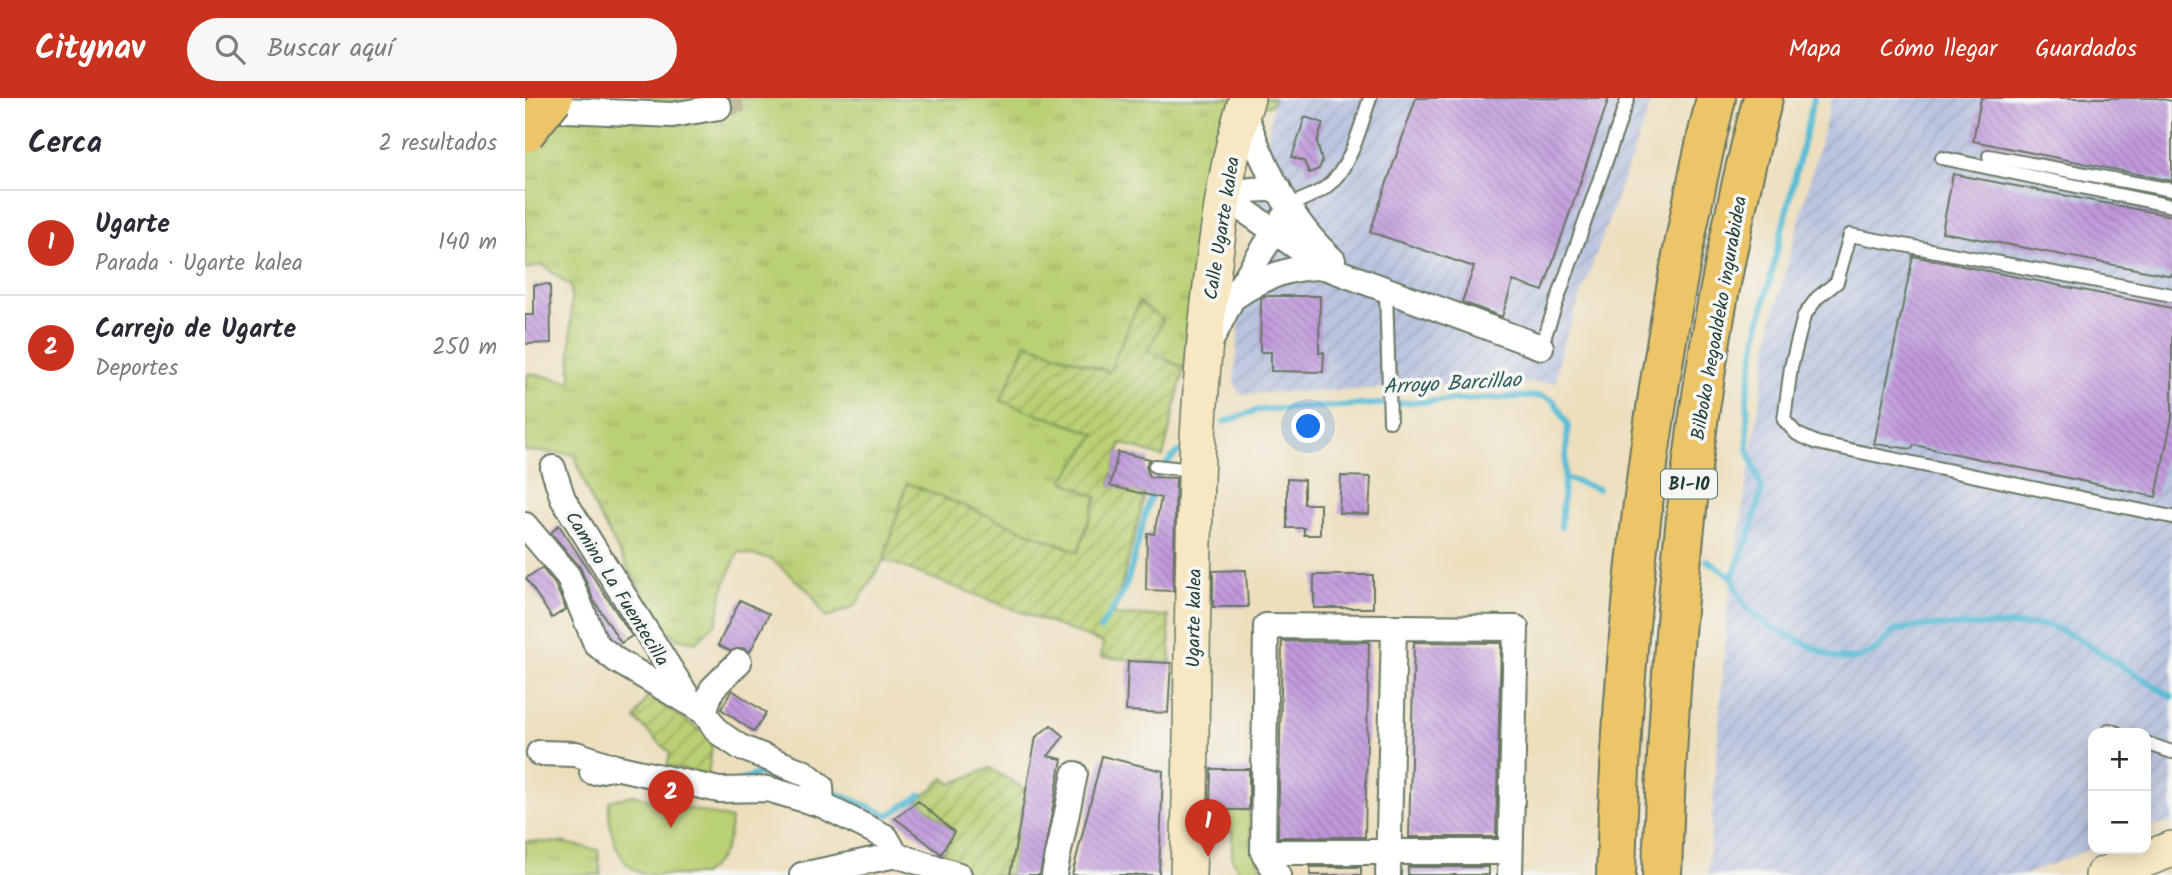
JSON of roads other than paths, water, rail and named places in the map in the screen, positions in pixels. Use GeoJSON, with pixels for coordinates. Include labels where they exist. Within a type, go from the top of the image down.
{"type":"FeatureCollection","features":[{"type":"Feature","properties":{"kind":"highway","name":"BI-10"},"geometry":{"type":"LineString","coordinates":[[1616,875],[1626,643],[1647,451],[1672,296],[1716,98]]}},
{"type":"Feature","properties":{"kind":"highway","name":"Bilboko hegoaldeko ingurabidea"},"geometry":{"type":"LineString","coordinates":[[1662,875],[1672,647],[1691,471],[1720,291],[1763,98]]}},
{"type":"Feature","properties":{"kind":"highway"},"geometry":{"type":"LineString","coordinates":[[525,133],[559,104]]}},
{"type":"Feature","properties":{"kind":"highway"},"geometry":{"type":"LineString","coordinates":[[1609,875],[1618,814]]}},
{"type":"Feature","properties":{"kind":"street"},"geometry":{"type":"LineString","coordinates":[[559,104],[672,115],[719,107]]}},
{"type":"Feature","properties":{"kind":"street"},"geometry":{"type":"LineString","coordinates":[[1242,114],[1285,197],[1321,250],[1357,281]]}},
{"type":"Feature","properties":{"kind":"street"},"geometry":{"type":"LineString","coordinates":[[1242,114],[1232,178],[1234,197],[1244,210],[1325,267],[1541,347]]}},
{"type":"Feature","properties":{"kind":"street","name":"Calle Ugarte kalea"},"geometry":{"type":"LineString","coordinates":[[1202,360],[1214,264],[1242,114]]}},
{"type":"Feature","properties":{"kind":"street"},"geometry":{"type":"LineString","coordinates":[[1214,264],[1220,248],[1225,212],[1234,197],[1245,190],[1285,197]]}},
{"type":"Feature","properties":{"kind":"street"},"geometry":{"type":"LineString","coordinates":[[1202,360],[1232,299],[1275,231],[1285,197]]}},
{"type":"Feature","properties":{"kind":"street"},"geometry":{"type":"LineString","coordinates":[[1232,299],[1272,275],[1307,267],[1325,267]]}},
{"type":"Feature","properties":{"kind":"street","name":"Ugarte kalea"},"geometry":{"type":"LineString","coordinates":[[1188,875],[1184,469],[1202,360]]}},
{"type":"Feature","properties":{"kind":"street","name":"Camino La Fuentecilla"},"geometry":{"type":"LineString","coordinates":[[553,468],[563,499],[697,707]]}},
{"type":"Feature","properties":{"kind":"street"},"geometry":{"type":"LineString","coordinates":[[525,525],[568,576],[596,645],[697,707],[718,732],[740,747],[805,773],[821,786],[822,806]]}},
{"type":"Feature","properties":{"kind":"street"},"geometry":{"type":"LineString","coordinates":[[1263,852],[1388,864],[1510,863],[1516,628],[1266,626],[1263,852],[1278,875]]}},
{"type":"Feature","properties":{"kind":"street"},"geometry":{"type":"LineString","coordinates":[[1388,864],[1394,628]]}},
{"type":"Feature","properties":{"kind":"street"},"geometry":{"type":"LineString","coordinates":[[697,707],[739,662]]}},
{"type":"Feature","properties":{"kind":"street"},"geometry":{"type":"LineString","coordinates":[[539,753],[576,754],[604,770],[719,790],[768,789],[822,806],[886,838],[896,855]]}},
{"type":"Feature","properties":{"kind":"street"},"geometry":{"type":"LineString","coordinates":[[1054,875],[1075,774]]}},
{"type":"Feature","properties":{"kind":"street"},"geometry":{"type":"LineString","coordinates":[[2103,875],[2172,849]]}},
{"type":"Feature","properties":{"kind":"street"},"geometry":{"type":"LineString","coordinates":[[802,875],[896,855],[951,874]]}},
{"type":"Feature","properties":{"kind":"lane"},"geometry":{"type":"LineString","coordinates":[[1285,197],[1324,189],[1335,179],[1352,149],[1370,98]]}},
{"type":"Feature","properties":{"kind":"lane"},"geometry":{"type":"LineString","coordinates":[[1541,347],[1628,98]]}},
{"type":"Feature","properties":{"kind":"lane"},"geometry":{"type":"LineString","coordinates":[[1989,156],[2172,190]]}},
{"type":"Feature","properties":{"kind":"lane"},"geometry":{"type":"LineString","coordinates":[[1942,158],[2172,206]]}},
{"type":"Feature","properties":{"kind":"lane"},"geometry":{"type":"LineString","coordinates":[[2172,296],[1850,235],[1837,282],[1817,298],[1804,316],[1791,367],[1784,420],[1797,434],[1817,443],[2172,517]]}},
{"type":"Feature","properties":{"kind":"lane"},"geometry":{"type":"LineString","coordinates":[[1386,291],[1390,421]]}},
{"type":"Feature","properties":{"kind":"lane"},"geometry":{"type":"LineString","coordinates":[[1155,466],[1184,469]]}},
{"type":"Feature","properties":{"kind":"lane"},"geometry":{"type":"LineString","coordinates":[[2151,745],[2172,752]]}},
{"type":"Feature","properties":{"kind":"waterway"},"geometry":{"type":"LineString","coordinates":[[1732,577],[1749,538],[1762,489],[1748,449],[1747,396],[1759,325],[1814,98]]}},
{"type":"Feature","properties":{"kind":"waterway","name":"Arroyo Barcillao"},"geometry":{"type":"LineString","coordinates":[[1224,422],[1258,410],[1540,396],[1553,400],[1568,424],[1561,527]]}},
{"type":"Feature","properties":{"kind":"waterway","name":"Arroyo Barcillao"},"geometry":{"type":"LineString","coordinates":[[1100,629],[1123,592],[1158,479],[1167,463],[1179,452]]}},
{"type":"Feature","properties":{"kind":"waterway"},"geometry":{"type":"LineString","coordinates":[[1565,478],[1598,489]]}},
{"type":"Feature","properties":{"kind":"waterway"},"geometry":{"type":"LineString","coordinates":[[1707,560],[1732,577],[1745,606],[1769,626],[1835,658],[1858,659],[1876,650],[1894,631],[1920,626],[2048,625],[2072,635],[2172,697]]}},
{"type":"Feature","properties":{"kind":"waterway","name":"Arroyo Barcillao"},"geometry":{"type":"LineString","coordinates":[[740,780],[758,774],[794,780]]}},
{"type":"Feature","properties":{"kind":"waterway","name":"Arroyo Barcillao"},"geometry":{"type":"LineString","coordinates":[[838,794],[889,815],[921,795]]}},
{"type":"Feature","properties":{"kind":"tunnel"},"geometry":{"type":"LineString","coordinates":[[719,107],[746,98]]}},
{"type":"Feature","properties":{"kind":"place","name":"Carrejo de Ugarte"},"geometry":{"type":"Point","coordinates":[671,828]}},
{"type":"Feature","properties":{"kind":"place","name":"Ugarte"},"geometry":{"type":"Point","coordinates":[1208,857]}}]}
